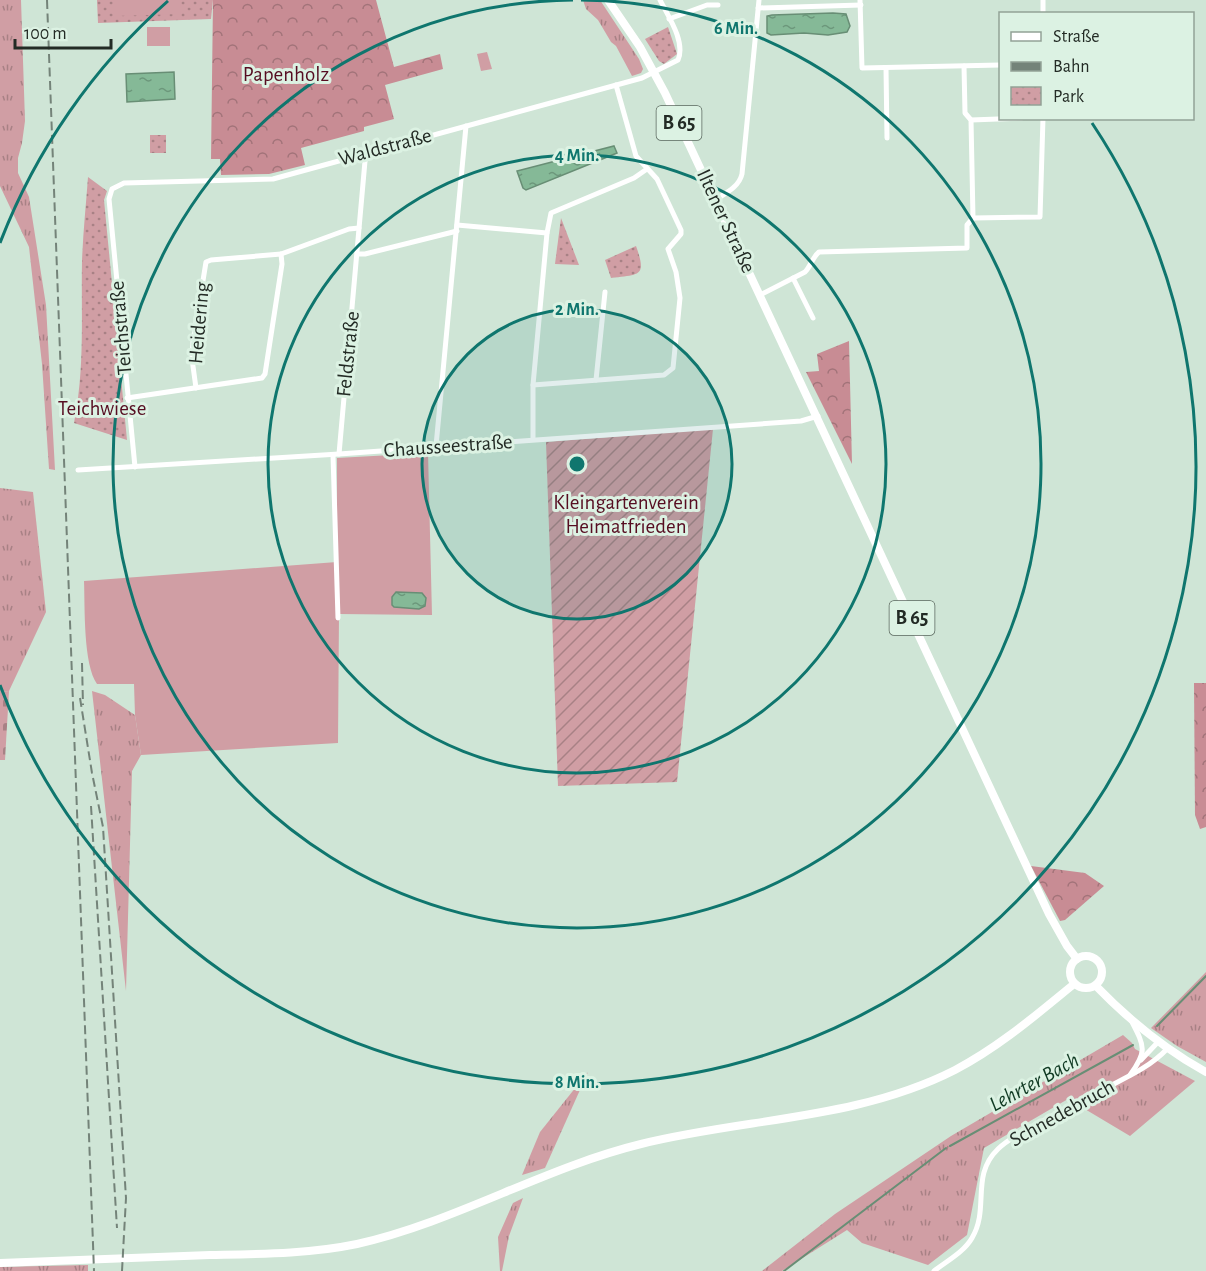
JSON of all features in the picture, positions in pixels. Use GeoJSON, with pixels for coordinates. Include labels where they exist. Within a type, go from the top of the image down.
{"type":"FeatureCollection","features":[{"type":"Feature","properties":{"kind":"main road","name":"Iltener Straße"},"geometry":{"type":"LineString","coordinates":[[608,0],[655,72],[818,416]]}},
{"type":"Feature","properties":{"kind":"main road","name":"B 65"},"geometry":{"type":"LineString","coordinates":[[818,416],[1049,914],[1066,946],[1077,959]]}},
{"type":"Feature","properties":{"kind":"main road"},"geometry":{"type":"LineString","coordinates":[[1092,957],[1100,963],[1102,978],[1096,986],[1082,988],[1074,984],[1070,974],[1073,963],[1077,959],[1092,957]]}},
{"type":"Feature","properties":{"kind":"main road"},"geometry":{"type":"LineString","coordinates":[[0,1263],[280,1253],[356,1244],[420,1225],[620,1149],[665,1139],[847,1108],[918,1086],[977,1058],[1017,1031],[1074,984]]}},
{"type":"Feature","properties":{"kind":"main road"},"geometry":{"type":"LineString","coordinates":[[1096,986],[1132,1021],[1158,1042],[1206,1072]]}},
{"type":"Feature","properties":{"kind":"street"},"geometry":{"type":"LineString","coordinates":[[660,0],[669,18],[706,5],[718,5]]}},
{"type":"Feature","properties":{"kind":"street"},"geometry":{"type":"LineString","coordinates":[[715,200],[741,181],[759,0]]}},
{"type":"Feature","properties":{"kind":"street"},"geometry":{"type":"LineString","coordinates":[[758,8],[860,3],[862,68],[999,65]]}},
{"type":"Feature","properties":{"kind":"street","name":"Waldstraße"},"geometry":{"type":"LineString","coordinates":[[112,189],[124,183],[273,179],[642,78],[678,60],[680,54],[678,39],[669,18]]}},
{"type":"Feature","properties":{"kind":"street"},"geometry":{"type":"LineString","coordinates":[[760,295],[805,272],[819,252],[967,248],[967,225],[973,218],[971,120],[965,113],[964,66]]}},
{"type":"Feature","properties":{"kind":"street"},"geometry":{"type":"LineString","coordinates":[[886,68],[887,138]]}},
{"type":"Feature","properties":{"kind":"street"},"geometry":{"type":"LineString","coordinates":[[533,385],[663,375],[673,368],[680,297],[678,278],[668,249],[681,234],[681,230],[657,179],[636,156],[616,85]]}},
{"type":"Feature","properties":{"kind":"street"},"geometry":{"type":"LineString","coordinates":[[971,120],[999,119]]}},
{"type":"Feature","properties":{"kind":"street"},"geometry":{"type":"LineString","coordinates":[[973,218],[1040,217],[1043,120]]}},
{"type":"Feature","properties":{"kind":"street"},"geometry":{"type":"LineString","coordinates":[[436,446],[466,126]]}},
{"type":"Feature","properties":{"kind":"street","name":"Feldstraße"},"geometry":{"type":"LineString","coordinates":[[338,618],[336,455],[358,254],[364,153]]}},
{"type":"Feature","properties":{"kind":"street"},"geometry":{"type":"LineString","coordinates":[[533,439],[533,385],[547,233],[551,213],[634,178],[647,169]]}},
{"type":"Feature","properties":{"kind":"street","name":"Teichstraße"},"geometry":{"type":"LineString","coordinates":[[112,189],[109,199],[135,467]]}},
{"type":"Feature","properties":{"kind":"street","name":"Heidering"},"geometry":{"type":"LineString","coordinates":[[196,388],[192,359],[193,342],[206,262],[281,254],[350,229],[359,228]]}},
{"type":"Feature","properties":{"kind":"street"},"geometry":{"type":"LineString","coordinates":[[358,254],[405,244],[457,228],[547,233]]}},
{"type":"Feature","properties":{"kind":"street","name":"Heidering"},"geometry":{"type":"LineString","coordinates":[[127,398],[258,380],[265,374],[282,264],[281,254]]}},
{"type":"Feature","properties":{"kind":"street"},"geometry":{"type":"LineString","coordinates":[[794,278],[813,318]]}},
{"type":"Feature","properties":{"kind":"street"},"geometry":{"type":"LineString","coordinates":[[596,380],[605,292]]}},
{"type":"Feature","properties":{"kind":"street","name":"Chausseestraße"},"geometry":{"type":"LineString","coordinates":[[78,470],[336,455],[801,421],[818,416]]}},
{"type":"Feature","properties":{"kind":"street"},"geometry":{"type":"LineString","coordinates":[[1132,1021],[1142,1041],[1141,1060]]}},
{"type":"Feature","properties":{"kind":"street","name":"Schnedebruch"},"geometry":{"type":"LineString","coordinates":[[1129,1077],[1158,1042]]}},
{"type":"Feature","properties":{"kind":"street","name":"Schnedebruch"},"geometry":{"type":"LineString","coordinates":[[934,1271],[960,1253],[972,1239],[981,1210],[981,1178],[990,1159],[998,1149],[1026,1130],[1145,1068],[1167,1048]]}},
{"type":"Feature","properties":{"kind":"green space"},"geometry":{"type":"Polygon","coordinates":[[[0,0],[21,0],[25,121],[18,158],[18,173],[29,197],[46,305],[55,470],[49,469],[42,364],[29,247],[0,186],[0,0]]]}},
{"type":"Feature","properties":{"kind":"green space"},"geometry":{"type":"Polygon","coordinates":[[[97,0],[213,0],[211,19],[98,23],[97,0]]]}},
{"type":"Feature","properties":{"kind":"green space"},"geometry":{"type":"Polygon","coordinates":[[[115,0],[180,0],[181,14],[115,16],[115,0]]]}},
{"type":"Feature","properties":{"kind":"green space","name":"Papenholz"},"geometry":{"type":"Polygon","coordinates":[[[213,0],[376,0],[394,67],[440,54],[443,69],[385,85],[394,119],[364,127],[364,131],[301,148],[305,165],[269,174],[221,175],[220,159],[211,159],[213,0]]]}},
{"type":"Feature","properties":{"kind":"green space"},"geometry":{"type":"Polygon","coordinates":[[[583,0],[600,0],[639,59],[643,69],[641,73],[632,76],[616,46],[611,42],[598,20],[586,9],[583,0]]]}},
{"type":"Feature","properties":{"kind":"green space"},"geometry":{"type":"Polygon","coordinates":[[[147,27],[170,27],[170,46],[147,46],[147,27]]]}},
{"type":"Feature","properties":{"kind":"green space"},"geometry":{"type":"Polygon","coordinates":[[[668,27],[677,54],[664,64],[659,61],[645,39],[668,27]]]}},
{"type":"Feature","properties":{"kind":"green space"},"geometry":{"type":"Polygon","coordinates":[[[487,52],[492,69],[481,71],[477,54],[487,52]]]}},
{"type":"Feature","properties":{"kind":"green space"},"geometry":{"type":"Polygon","coordinates":[[[150,135],[166,135],[166,153],[150,153],[150,135]]]}},
{"type":"Feature","properties":{"kind":"green space","name":"Teichwiese"},"geometry":{"type":"Polygon","coordinates":[[[88,177],[107,191],[104,200],[127,440],[74,423],[80,382],[82,261],[88,177]]]}},
{"type":"Feature","properties":{"kind":"green space"},"geometry":{"type":"Polygon","coordinates":[[[561,218],[579,265],[555,264],[561,218]]]}},
{"type":"Feature","properties":{"kind":"green space"},"geometry":{"type":"Polygon","coordinates":[[[636,246],[641,269],[629,276],[611,278],[605,260],[636,246]]]}},
{"type":"Feature","properties":{"kind":"green space"},"geometry":{"type":"Polygon","coordinates":[[[849,341],[852,464],[806,372],[819,371],[817,354],[849,341]]]}},
{"type":"Feature","properties":{"kind":"green space","name":"Kleingartenverein Heimatfrieden"},"geometry":{"type":"Polygon","coordinates":[[[713,429],[677,782],[558,786],[546,442],[713,429]]]}},
{"type":"Feature","properties":{"kind":"green space"},"geometry":{"type":"Polygon","coordinates":[[[428,453],[432,615],[339,614],[338,743],[141,755],[135,715],[134,684],[97,684],[92,675],[87,649],[84,581],[337,562],[337,458],[428,453]]]}},
{"type":"Feature","properties":{"kind":"green space"},"geometry":{"type":"Polygon","coordinates":[[[0,488],[33,492],[46,612],[9,691],[0,692],[0,488]]]}},
{"type":"Feature","properties":{"kind":"green space"},"geometry":{"type":"Polygon","coordinates":[[[1194,683],[1206,683],[1206,827],[1200,829],[1195,815],[1194,683]]]}},
{"type":"Feature","properties":{"kind":"green space"},"geometry":{"type":"Polygon","coordinates":[[[9,691],[5,760],[0,760],[0,692],[9,691]]]}},
{"type":"Feature","properties":{"kind":"green space"},"geometry":{"type":"Polygon","coordinates":[[[92,691],[105,695],[135,715],[141,755],[132,771],[126,991],[92,691]]]}},
{"type":"Feature","properties":{"kind":"green space"},"geometry":{"type":"Polygon","coordinates":[[[1031,866],[1085,873],[1104,886],[1065,920],[1060,921],[1031,866]]]}},
{"type":"Feature","properties":{"kind":"green space"},"geometry":{"type":"Polygon","coordinates":[[[1206,972],[1206,1062],[1151,1028],[1206,972]]]}},
{"type":"Feature","properties":{"kind":"green space"},"geometry":{"type":"Polygon","coordinates":[[[1123,1035],[1135,1049],[1195,1081],[1130,1136],[1068,1099],[984,1148],[967,1235],[928,1265],[862,1243],[847,1230],[782,1271],[762,1271],[835,1214],[951,1136],[1123,1035]]]}},
{"type":"Feature","properties":{"kind":"green space"},"geometry":{"type":"Polygon","coordinates":[[[588,1072],[545,1168],[522,1175],[540,1132],[588,1072]]]}},
{"type":"Feature","properties":{"kind":"green space"},"geometry":{"type":"Polygon","coordinates":[[[523,1198],[509,1236],[502,1271],[500,1271],[498,1237],[513,1203],[523,1198]]]}},
{"type":"Feature","properties":{"kind":"green space"},"geometry":{"type":"Polygon","coordinates":[[[88,1265],[88,1271],[0,1271],[0,1267],[88,1265]]]}},
{"type":"Feature","properties":{"kind":"water"},"geometry":{"type":"Polygon","coordinates":[[[846,14],[850,26],[847,32],[828,35],[804,33],[771,35],[767,33],[767,16],[846,14]]]}},
{"type":"Feature","properties":{"kind":"water"},"geometry":{"type":"Polygon","coordinates":[[[174,72],[175,99],[127,102],[126,74],[174,72]]]}},
{"type":"Feature","properties":{"kind":"water"},"geometry":{"type":"Polygon","coordinates":[[[614,146],[617,153],[526,190],[523,188],[517,171],[614,146]]]}},
{"type":"Feature","properties":{"kind":"water"},"geometry":{"type":"Polygon","coordinates":[[[396,592],[422,593],[426,598],[425,606],[419,609],[394,607],[392,597],[396,592]]]}},
{"type":"Feature","properties":{"kind":"waterway","name":"Lehrter Bach"},"geometry":{"type":"LineString","coordinates":[[1157,1026],[1206,976]]}},
{"type":"Feature","properties":{"kind":"waterway","name":"Lehrter Bach"},"geometry":{"type":"LineString","coordinates":[[950,1146],[1133,1045]]}},
{"type":"Feature","properties":{"kind":"waterway","name":"Lehrter Bach"},"geometry":{"type":"LineString","coordinates":[[784,1271],[946,1148]]}},
{"type":"Feature","properties":{"kind":"railway"},"geometry":{"type":"LineString","coordinates":[[47,0],[94,1271]]}},
{"type":"Feature","properties":{"kind":"railway"},"geometry":{"type":"LineString","coordinates":[[82,663],[83,705]]}},
{"type":"Feature","properties":{"kind":"railway"},"geometry":{"type":"LineString","coordinates":[[80,698],[103,827],[126,1198],[122,1271]]}},
{"type":"Feature","properties":{"kind":"railway"},"geometry":{"type":"LineString","coordinates":[[91,806],[117,1228]]}}]}
